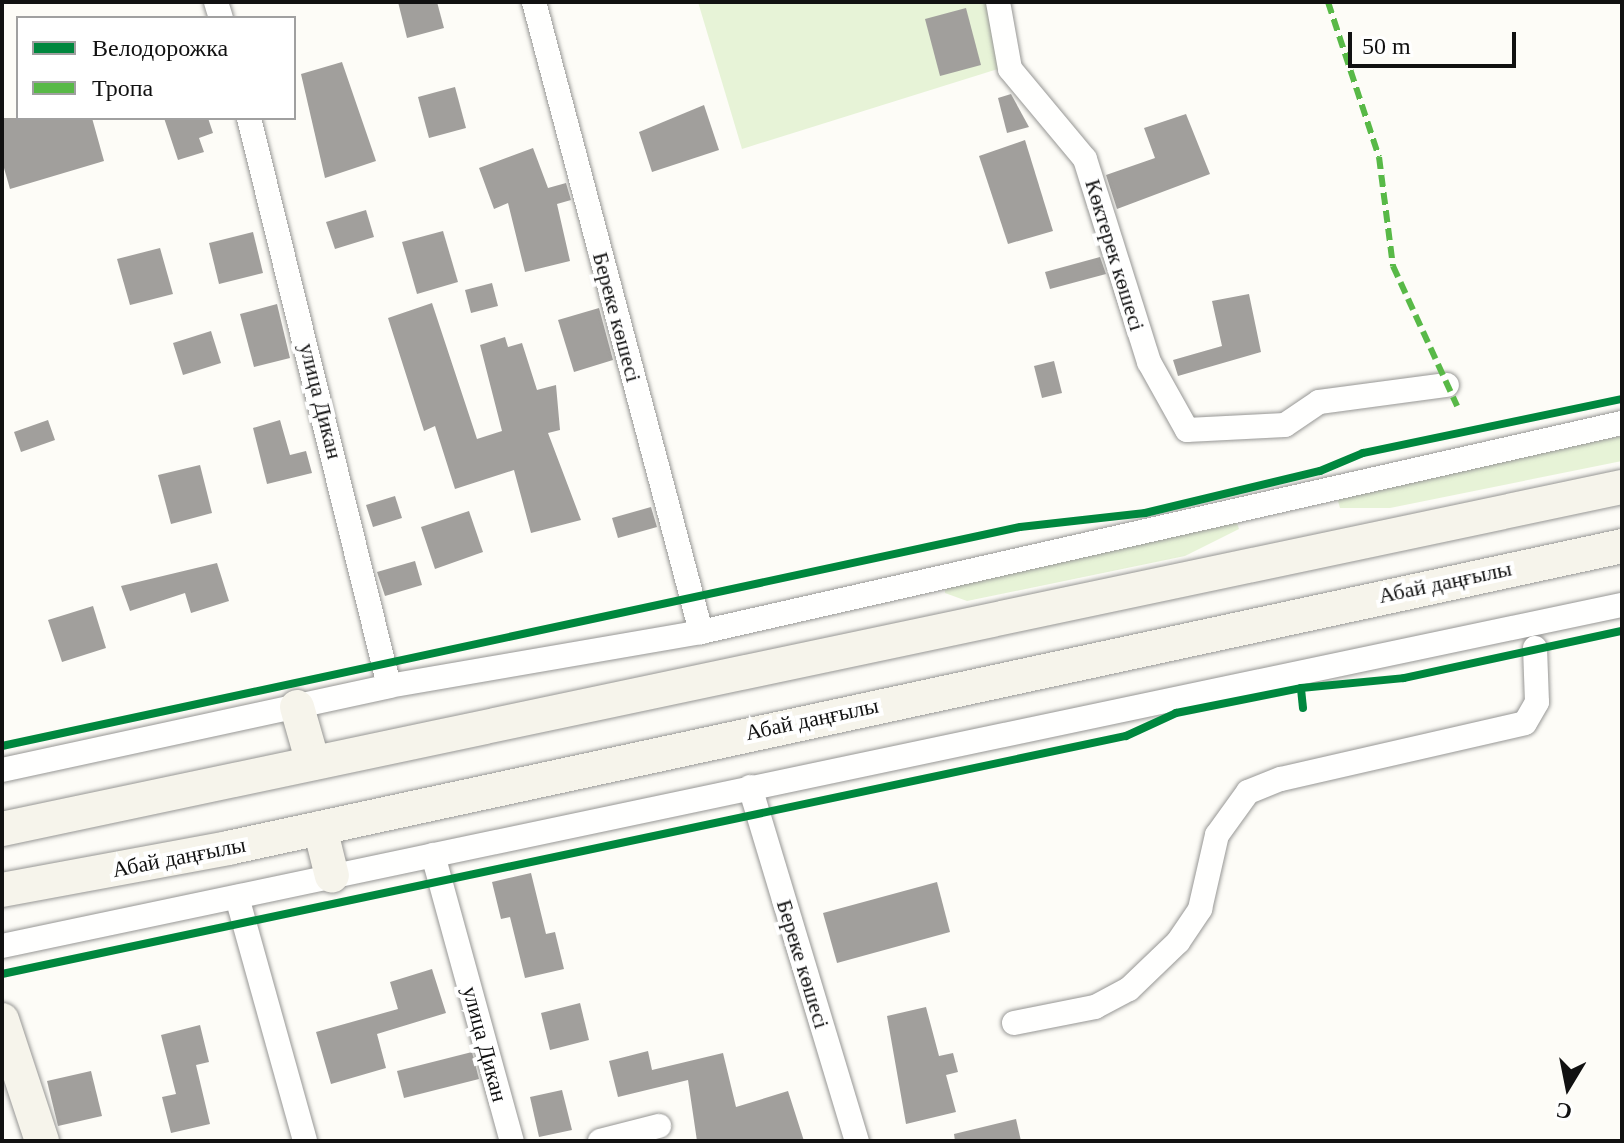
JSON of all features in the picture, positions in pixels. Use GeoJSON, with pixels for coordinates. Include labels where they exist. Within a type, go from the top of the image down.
{"type":"FeatureCollection","features":[{"type":"Feature","properties":{"kind":"main road"},"geometry":{"type":"LineString","coordinates":[[2,829],[1622,487]]}},
{"type":"Feature","properties":{"kind":"main road","name":"Абай даңғылы"},"geometry":{"type":"LineString","coordinates":[[2,890],[320,828],[1622,546]]}},
{"type":"Feature","properties":{"kind":"main road"},"geometry":{"type":"LineString","coordinates":[[297,707],[313,763]]}},
{"type":"Feature","properties":{"kind":"main road"},"geometry":{"type":"LineString","coordinates":[[320,828],[332,876]]}},
{"type":"Feature","properties":{"kind":"main road"},"geometry":{"type":"LineString","coordinates":[[2,1020],[42,1141]]}},
{"type":"Feature","properties":{"kind":"street","name":"Береке көшесі"},"geometry":{"type":"LineString","coordinates":[[534,2],[701,632]]}},
{"type":"Feature","properties":{"kind":"street","name":"Көктерек көшесі"},"geometry":{"type":"LineString","coordinates":[[998,2],[1010,69],[1085,159],[1149,362],[1187,430],[1285,425],[1319,402],[1447,385]]}},
{"type":"Feature","properties":{"kind":"street","name":"улица Дикан"},"geometry":{"type":"LineString","coordinates":[[249,120],[389,686]]}},
{"type":"Feature","properties":{"kind":"street"},"geometry":{"type":"LineString","coordinates":[[2,770],[389,686],[701,632],[1622,423]]}},
{"type":"Feature","properties":{"kind":"street"},"geometry":{"type":"LineString","coordinates":[[2,946],[1622,605]]}},
{"type":"Feature","properties":{"kind":"street"},"geometry":{"type":"LineString","coordinates":[[1014,1023],[1095,1007],[1129,989],[1178,942],[1200,909],[1217,835],[1248,792],[1281,779],[1525,723],[1537,702],[1535,648]]}},
{"type":"Feature","properties":{"kind":"street","name":"Береке көшесі"},"geometry":{"type":"LineString","coordinates":[[750,787],[857,1141]]}},
{"type":"Feature","properties":{"kind":"street","name":"улица Дикан"},"geometry":{"type":"LineString","coordinates":[[433,855],[512,1141]]}},
{"type":"Feature","properties":{"kind":"street"},"geometry":{"type":"LineString","coordinates":[[237,897],[305,1141]]}},
{"type":"Feature","properties":{"kind":"street"},"geometry":{"type":"LineString","coordinates":[[600,1141],[659,1126]]}},
{"type":"Feature","properties":{"kind":"green space"},"geometry":{"type":"Polygon","coordinates":[[[698,2],[989,2],[1001,68],[742,149],[698,2]]]}},
{"type":"Feature","properties":{"kind":"green space"},"geometry":{"type":"Polygon","coordinates":[[[1622,436],[1622,461],[1390,508],[1340,508],[1338,501],[1341,494],[1423,475],[1622,436]]]}},
{"type":"Feature","properties":{"kind":"green space"},"geometry":{"type":"Polygon","coordinates":[[[1235,517],[1239,529],[1185,556],[967,601],[945,593],[945,584],[1235,517]]]}},
{"type":"Feature","properties":{"kind":"building"},"geometry":{"type":"Polygon","coordinates":[[[398,2],[437,2],[444,28],[407,38],[398,2]]]}},
{"type":"Feature","properties":{"kind":"building"},"geometry":{"type":"Polygon","coordinates":[[[966,8],[981,65],[940,76],[925,19],[966,8]]]}},
{"type":"Feature","properties":{"kind":"building"},"geometry":{"type":"Polygon","coordinates":[[[342,62],[376,161],[325,178],[301,74],[342,62]]]}},
{"type":"Feature","properties":{"kind":"building"},"geometry":{"type":"Polygon","coordinates":[[[455,87],[466,128],[429,138],[418,97],[455,87]]]}},
{"type":"Feature","properties":{"kind":"building"},"geometry":{"type":"Polygon","coordinates":[[[1011,94],[1029,127],[1007,133],[998,98],[1011,94]]]}},
{"type":"Feature","properties":{"kind":"building"},"geometry":{"type":"Polygon","coordinates":[[[704,105],[719,150],[652,172],[639,132],[704,105]]]}},
{"type":"Feature","properties":{"kind":"building"},"geometry":{"type":"Polygon","coordinates":[[[1186,114],[1210,174],[1117,209],[1106,175],[1155,158],[1144,128],[1186,114]]]}},
{"type":"Feature","properties":{"kind":"building"},"geometry":{"type":"Polygon","coordinates":[[[2,118],[16,118],[93,120],[104,161],[10,189],[2,161],[2,118]]]}},
{"type":"Feature","properties":{"kind":"building"},"geometry":{"type":"Polygon","coordinates":[[[165,120],[209,120],[213,133],[199,138],[204,152],[178,160],[165,120]]]}},
{"type":"Feature","properties":{"kind":"building"},"geometry":{"type":"Polygon","coordinates":[[[1025,140],[1053,231],[1008,244],[979,156],[1025,140]]]}},
{"type":"Feature","properties":{"kind":"building"},"geometry":{"type":"Polygon","coordinates":[[[533,148],[548,188],[566,183],[571,200],[557,204],[570,261],[525,272],[508,203],[494,209],[479,168],[533,148]]]}},
{"type":"Feature","properties":{"kind":"building"},"geometry":{"type":"Polygon","coordinates":[[[366,210],[374,237],[335,249],[326,222],[366,210]]]}},
{"type":"Feature","properties":{"kind":"building"},"geometry":{"type":"Polygon","coordinates":[[[443,231],[458,282],[417,294],[402,242],[443,231]]]}},
{"type":"Feature","properties":{"kind":"building"},"geometry":{"type":"Polygon","coordinates":[[[253,232],[263,273],[219,284],[209,243],[253,232]]]}},
{"type":"Feature","properties":{"kind":"building"},"geometry":{"type":"Polygon","coordinates":[[[160,248],[173,294],[130,305],[117,259],[160,248]]]}},
{"type":"Feature","properties":{"kind":"building"},"geometry":{"type":"Polygon","coordinates":[[[1100,257],[1106,274],[1050,289],[1045,272],[1100,257]]]}},
{"type":"Feature","properties":{"kind":"building"},"geometry":{"type":"Polygon","coordinates":[[[492,283],[498,306],[471,313],[465,290],[492,283]]]}},
{"type":"Feature","properties":{"kind":"building"},"geometry":{"type":"Polygon","coordinates":[[[1249,294],[1261,352],[1178,376],[1173,360],[1222,346],[1212,301],[1249,294]]]}},
{"type":"Feature","properties":{"kind":"building"},"geometry":{"type":"Polygon","coordinates":[[[432,303],[477,439],[502,431],[480,345],[505,337],[508,347],[522,343],[537,390],[556,385],[560,430],[548,433],[581,520],[531,533],[514,470],[455,489],[435,426],[424,431],[388,318],[432,303]]]}},
{"type":"Feature","properties":{"kind":"building"},"geometry":{"type":"Polygon","coordinates":[[[277,304],[290,358],[254,367],[240,314],[277,304]]]}},
{"type":"Feature","properties":{"kind":"building"},"geometry":{"type":"Polygon","coordinates":[[[599,308],[613,360],[574,372],[558,320],[599,308]]]}},
{"type":"Feature","properties":{"kind":"building"},"geometry":{"type":"Polygon","coordinates":[[[211,331],[221,363],[183,375],[173,343],[211,331]]]}},
{"type":"Feature","properties":{"kind":"building"},"geometry":{"type":"Polygon","coordinates":[[[1054,361],[1062,393],[1042,398],[1034,366],[1054,361]]]}},
{"type":"Feature","properties":{"kind":"building"},"geometry":{"type":"Polygon","coordinates":[[[48,420],[55,440],[21,452],[14,432],[48,420]]]}},
{"type":"Feature","properties":{"kind":"building"},"geometry":{"type":"Polygon","coordinates":[[[280,420],[290,455],[306,451],[312,473],[267,484],[253,428],[280,420]]]}},
{"type":"Feature","properties":{"kind":"building"},"geometry":{"type":"Polygon","coordinates":[[[200,465],[212,513],[171,524],[158,475],[200,465]]]}},
{"type":"Feature","properties":{"kind":"building"},"geometry":{"type":"Polygon","coordinates":[[[395,496],[402,518],[373,527],[366,505],[395,496]]]}},
{"type":"Feature","properties":{"kind":"building"},"geometry":{"type":"Polygon","coordinates":[[[651,507],[657,527],[618,538],[612,518],[651,507]]]}},
{"type":"Feature","properties":{"kind":"building"},"geometry":{"type":"Polygon","coordinates":[[[469,511],[483,552],[435,569],[421,527],[469,511]]]}},
{"type":"Feature","properties":{"kind":"building"},"geometry":{"type":"Polygon","coordinates":[[[415,561],[422,585],[385,596],[377,572],[415,561]]]}},
{"type":"Feature","properties":{"kind":"building"},"geometry":{"type":"Polygon","coordinates":[[[217,563],[229,601],[191,613],[185,593],[130,611],[121,586],[217,563]]]}},
{"type":"Feature","properties":{"kind":"building"},"geometry":{"type":"Polygon","coordinates":[[[93,606],[106,648],[62,662],[48,620],[93,606]]]}},
{"type":"Feature","properties":{"kind":"building"},"geometry":{"type":"Polygon","coordinates":[[[531,873],[546,934],[555,932],[564,969],[525,978],[510,917],[501,919],[492,882],[531,873]]]}},
{"type":"Feature","properties":{"kind":"building"},"geometry":{"type":"Polygon","coordinates":[[[937,882],[950,932],[837,963],[823,913],[937,882]]]}},
{"type":"Feature","properties":{"kind":"building"},"geometry":{"type":"Polygon","coordinates":[[[432,969],[446,1013],[377,1034],[386,1068],[331,1084],[316,1032],[398,1009],[390,982],[432,969]]]}},
{"type":"Feature","properties":{"kind":"building"},"geometry":{"type":"Polygon","coordinates":[[[580,1003],[589,1040],[550,1050],[541,1013],[580,1003]]]}},
{"type":"Feature","properties":{"kind":"building"},"geometry":{"type":"Polygon","coordinates":[[[926,1007],[939,1056],[953,1053],[958,1072],[946,1075],[956,1112],[906,1124],[887,1016],[926,1007]]]}},
{"type":"Feature","properties":{"kind":"building"},"geometry":{"type":"Polygon","coordinates":[[[200,1025],[209,1062],[196,1065],[210,1124],[171,1133],[162,1097],[176,1094],[161,1035],[200,1025]]]}},
{"type":"Feature","properties":{"kind":"building"},"geometry":{"type":"Polygon","coordinates":[[[648,1051],[652,1070],[723,1053],[736,1107],[788,1091],[804,1141],[697,1141],[688,1080],[618,1097],[609,1061],[648,1051]]]}},
{"type":"Feature","properties":{"kind":"building"},"geometry":{"type":"Polygon","coordinates":[[[472,1052],[479,1079],[404,1098],[397,1071],[472,1052]]]}},
{"type":"Feature","properties":{"kind":"building"},"geometry":{"type":"Polygon","coordinates":[[[91,1071],[102,1116],[58,1126],[47,1081],[91,1071]]]}},
{"type":"Feature","properties":{"kind":"building"},"geometry":{"type":"Polygon","coordinates":[[[562,1090],[572,1130],[539,1137],[530,1097],[562,1090]]]}},
{"type":"Feature","properties":{"kind":"building"},"geometry":{"type":"Polygon","coordinates":[[[1016,1119],[1021,1141],[955,1141],[954,1134],[1016,1119]]]}},
{"type":"Feature","properties":{"kind":"marked path"},"geometry":{"type":"LineString","coordinates":[[1328,2],[1379,157],[1393,266],[1457,406]]}},
{"type":"Feature","properties":{"kind":"cycle path"},"geometry":{"type":"LineString","coordinates":[[2,746],[1020,527],[1145,513],[1320,471],[1363,453],[1622,399]]}},
{"type":"Feature","properties":{"kind":"cycle path"},"geometry":{"type":"LineString","coordinates":[[1303,708],[1301,688],[1404,678],[1622,631]]}},
{"type":"Feature","properties":{"kind":"cycle path"},"geometry":{"type":"LineString","coordinates":[[2,974],[1126,736],[1176,713],[1301,688]]}}]}
